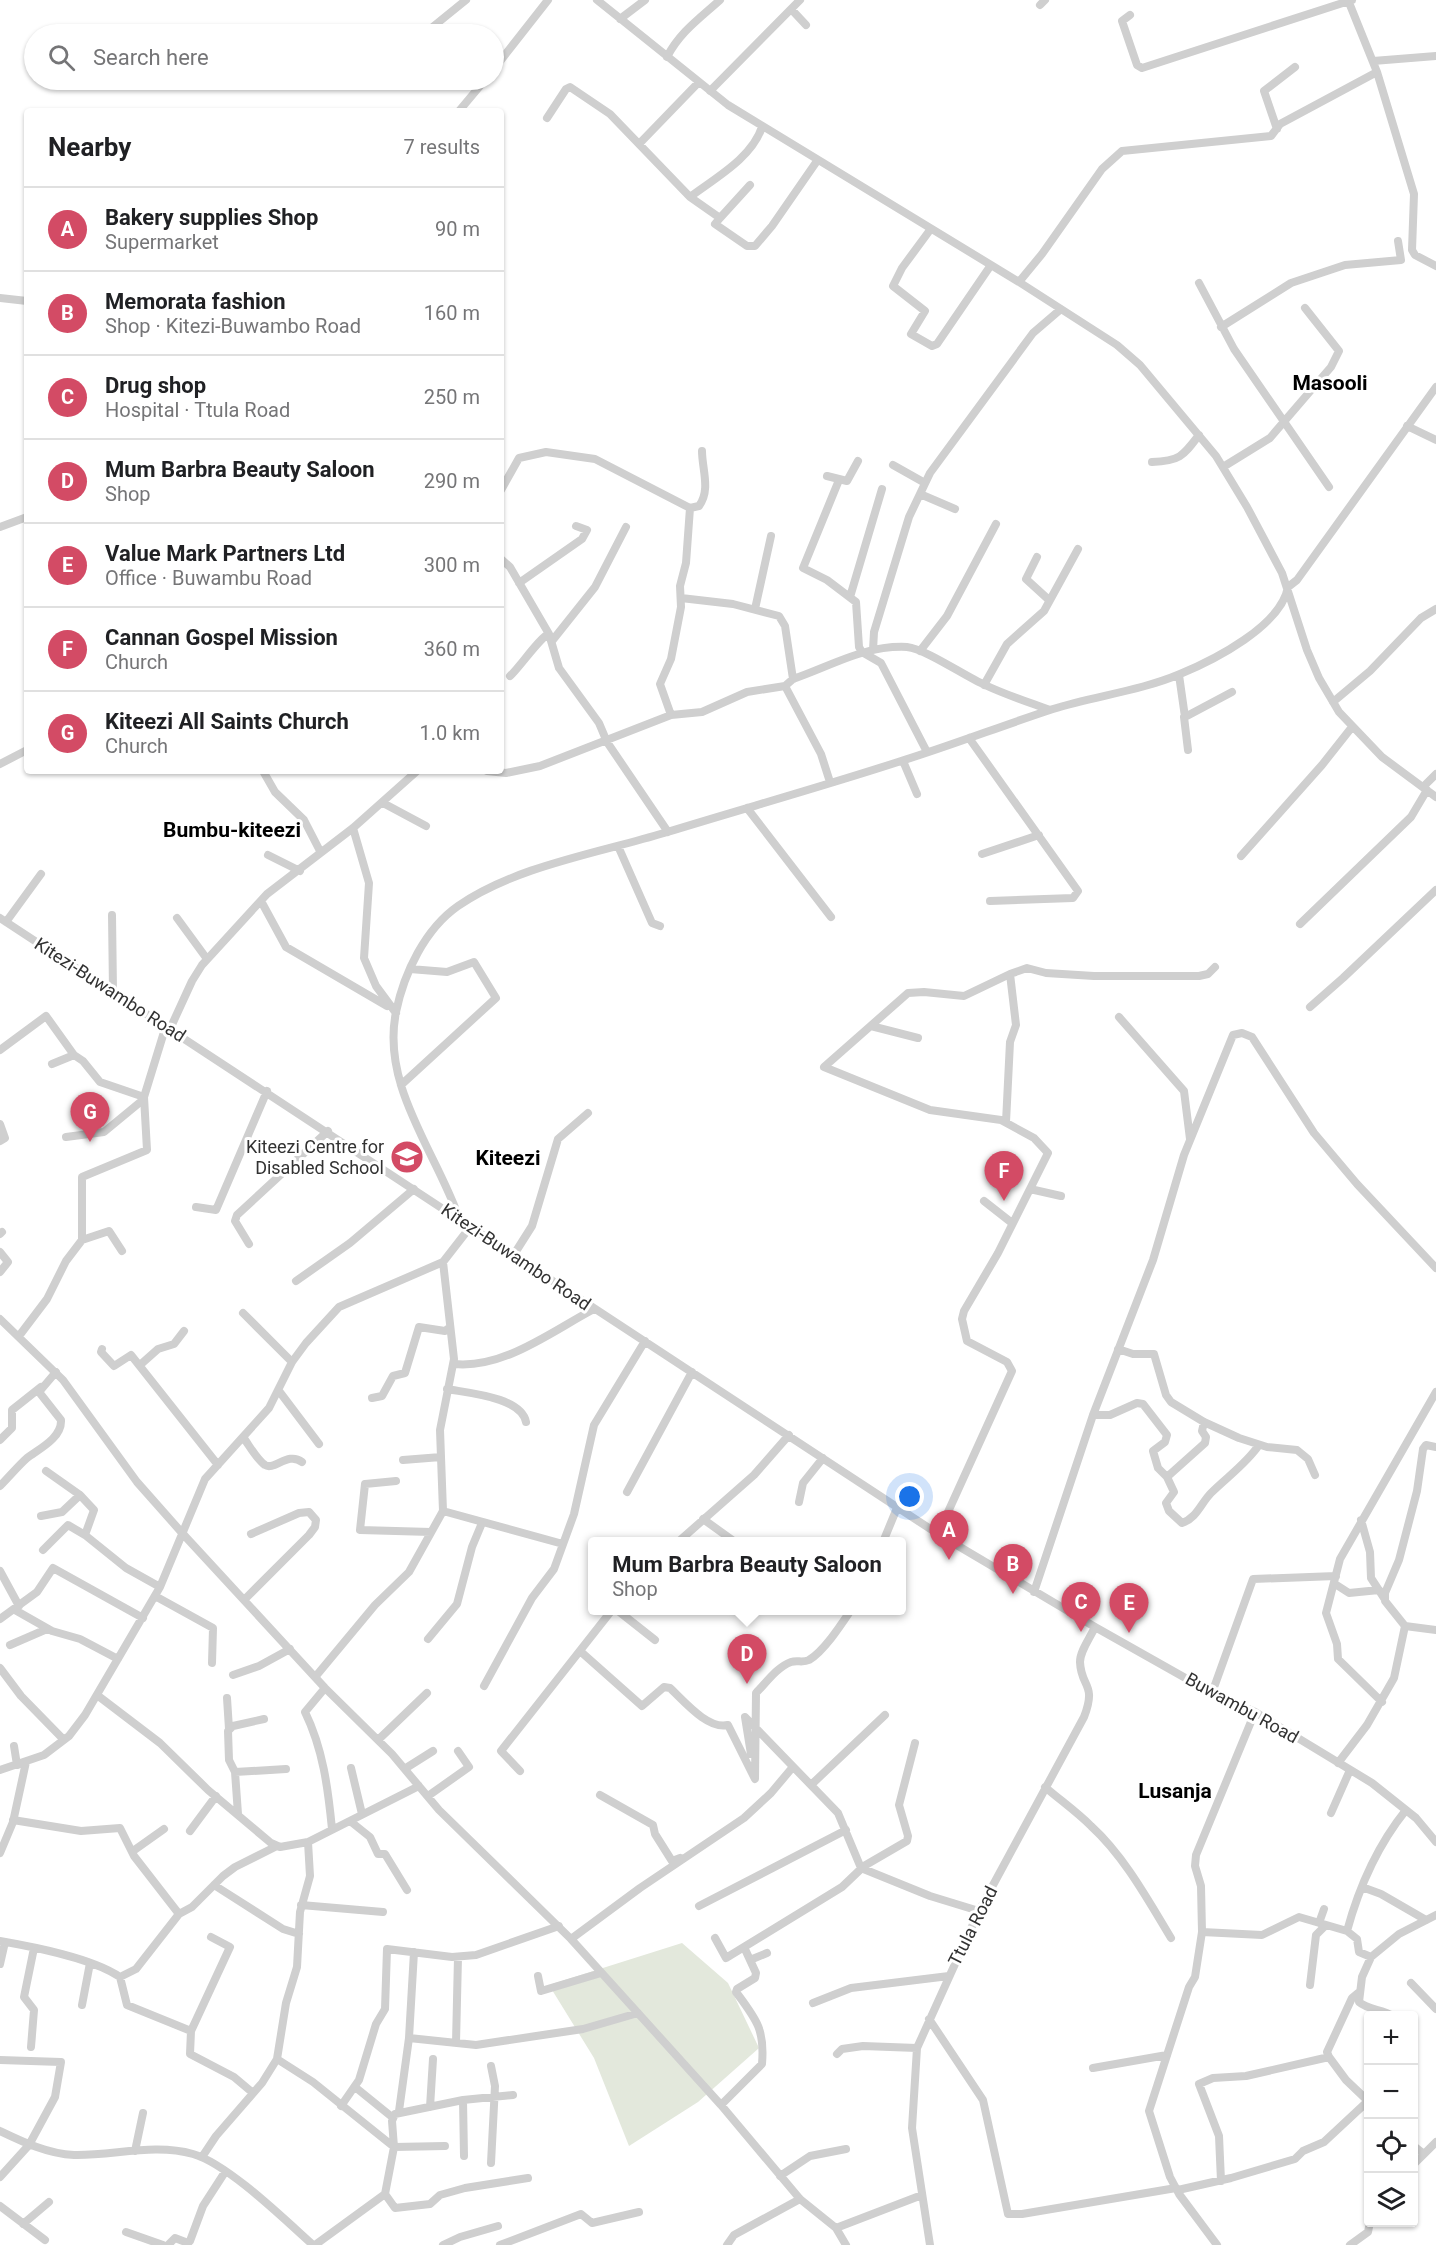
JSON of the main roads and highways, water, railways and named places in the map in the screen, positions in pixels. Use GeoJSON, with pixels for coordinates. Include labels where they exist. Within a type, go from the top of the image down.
{"type":"FeatureCollection","features":[{"type":"Feature","properties":{"kind":"place","name":"Kiteezi All Saints Church"},"geometry":{"type":"Point","coordinates":[90,1142]}},
{"type":"Feature","properties":{"kind":"place","name":"Kiteezi Centre for Disabled School"},"geometry":{"type":"Point","coordinates":[407,1157]}},
{"type":"Feature","properties":{"kind":"place","name":"Cannan Gospel Mission"},"geometry":{"type":"Point","coordinates":[1004,1201]}},
{"type":"Feature","properties":{"kind":"place","name":"Bakery supplies Shop"},"geometry":{"type":"Point","coordinates":[949,1560]}},
{"type":"Feature","properties":{"kind":"place","name":"Memorata fashion"},"geometry":{"type":"Point","coordinates":[1013,1594]}},
{"type":"Feature","properties":{"kind":"place","name":"Drug shop"},"geometry":{"type":"Point","coordinates":[1081,1632]}},
{"type":"Feature","properties":{"kind":"place","name":"Value Mark Partners Ltd"},"geometry":{"type":"Point","coordinates":[1129,1633]}},
{"type":"Feature","properties":{"kind":"place","name":"Mum Barbra Beauty Saloon"},"geometry":{"type":"Point","coordinates":[747,1684]}},
{"type":"Feature","properties":{"kind":"district","name":"Masooli"},"geometry":{"type":"Point","coordinates":[1330,383]}},
{"type":"Feature","properties":{"kind":"district","name":"Bumbu-kiteezi"},"geometry":{"type":"Point","coordinates":[232,830]}},
{"type":"Feature","properties":{"kind":"district","name":"Kiteezi"},"geometry":{"type":"Point","coordinates":[508,1158]}},
{"type":"Feature","properties":{"kind":"district","name":"Lusanja"},"geometry":{"type":"Point","coordinates":[1175,1791]}}]}
